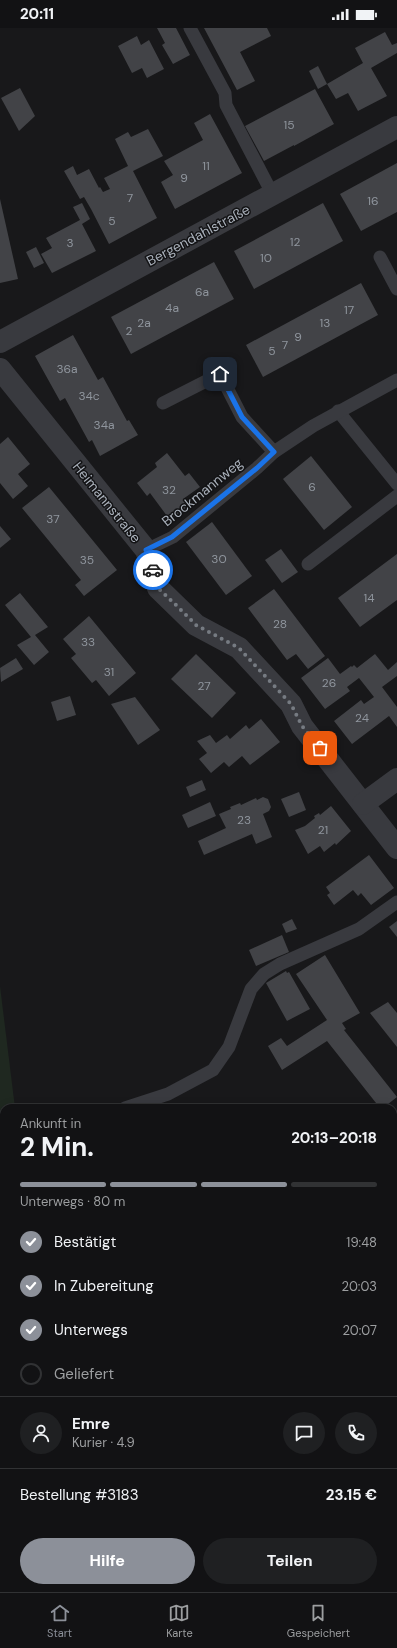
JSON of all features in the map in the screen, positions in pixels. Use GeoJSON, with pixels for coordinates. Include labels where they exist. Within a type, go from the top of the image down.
{"type":"FeatureCollection","features":[{"type":"Feature","properties":{"kind":"street","name":"Bergendahlstraße"},"geometry":{"type":"LineString","coordinates":[[0,342],[397,127]]}},
{"type":"Feature","properties":{"kind":"street","name":"Heimannstraße"},"geometry":{"type":"LineString","coordinates":[[0,370],[146,550],[158,588],[196,625],[239,648],[291,704],[302,726],[397,848]]}},
{"type":"Feature","properties":{"kind":"street"},"geometry":{"type":"LineString","coordinates":[[363,804],[397,779]]}},
{"type":"Feature","properties":{"kind":"lane"},"geometry":{"type":"LineString","coordinates":[[190,28],[225,93],[226,105],[273,195]]}},
{"type":"Feature","properties":{"kind":"lane"},"geometry":{"type":"LineString","coordinates":[[380,257],[397,289]]}},
{"type":"Feature","properties":{"kind":"lane"},"geometry":{"type":"LineString","coordinates":[[163,403],[220,374],[242,417],[274,452]]}},
{"type":"Feature","properties":{"kind":"lane","name":"Brockmannweg"},"geometry":{"type":"LineString","coordinates":[[146,550],[172,537],[257,468],[274,452],[338,411],[397,380]]}},
{"type":"Feature","properties":{"kind":"lane"},"geometry":{"type":"LineString","coordinates":[[338,411],[397,484]]}},
{"type":"Feature","properties":{"kind":"lane"},"geometry":{"type":"LineString","coordinates":[[308,564],[397,496]]}},
{"type":"Feature","properties":{"kind":"lane"},"geometry":{"type":"LineString","coordinates":[[137,1104],[168,1094],[213,1070],[229,1047],[251,989],[264,974],[280,964],[359,929],[397,902]]}},
{"type":"Feature","properties":{"kind":"shaded area"},"geometry":{"type":"Polygon","coordinates":[[[0,986],[15,1104],[0,1104],[0,986]]]}},
{"type":"Feature","properties":{"kind":"building"},"geometry":{"type":"Polygon","coordinates":[[[157,28],[176,28],[190,55],[173,64],[162,45],[165,43],[157,28]]]}},
{"type":"Feature","properties":{"kind":"building"},"geometry":{"type":"Polygon","coordinates":[[[204,28],[267,28],[271,36],[240,52],[255,81],[237,90],[204,28]]]}},
{"type":"Feature","properties":{"kind":"building"},"geometry":{"type":"Polygon","coordinates":[[[385,32],[392,45],[397,43],[397,53],[371,68],[387,96],[358,111],[348,93],[336,99],[327,84],[363,63],[355,48],[385,32]]]}},
{"type":"Feature","properties":{"kind":"building"},"geometry":{"type":"Polygon","coordinates":[[[137,36],[141,45],[149,40],[164,69],[147,78],[142,68],[132,73],[118,46],[137,36]]]}},
{"type":"Feature","properties":{"kind":"building"},"geometry":{"type":"Polygon","coordinates":[[[318,66],[327,84],[318,89],[309,71],[318,66]]]}},
{"type":"Feature","properties":{"kind":"building"},"geometry":{"type":"Polygon","coordinates":[[[20,88],[35,116],[19,131],[1,98],[20,88]]]}},
{"type":"Feature","properties":{"kind":"building"},"geometry":{"type":"Polygon","coordinates":[[[315,89],[334,124],[264,161],[245,126],[315,89]]]}},
{"type":"Feature","properties":{"kind":"building"},"geometry":{"type":"Polygon","coordinates":[[[210,114],[242,173],[175,209],[161,182],[173,175],[164,161],[203,140],[194,123],[210,114]]]}},
{"type":"Feature","properties":{"kind":"building"},"geometry":{"type":"Polygon","coordinates":[[[148,129],[163,156],[133,171],[157,218],[109,244],[84,197],[80,199],[64,171],[73,166],[77,175],[89,169],[99,188],[100,187],[103,192],[110,189],[104,178],[128,166],[115,139],[128,132],[131,137],[148,129]]]}},
{"type":"Feature","properties":{"kind":"building"},"geometry":{"type":"Polygon","coordinates":[[[397,163],[397,212],[361,231],[340,194],[397,163]]]}},
{"type":"Feature","properties":{"kind":"building"},"geometry":{"type":"Polygon","coordinates":[[[0,199],[18,279],[0,283],[0,199]]]}},
{"type":"Feature","properties":{"kind":"building"},"geometry":{"type":"Polygon","coordinates":[[[82,203],[90,219],[82,224],[96,251],[52,273],[41,254],[52,248],[46,238],[80,220],[73,207],[82,203]]]}},
{"type":"Feature","properties":{"kind":"building"},"geometry":{"type":"Polygon","coordinates":[[[323,203],[343,241],[254,289],[234,251],[323,203]]]}},
{"type":"Feature","properties":{"kind":"building"},"geometry":{"type":"Polygon","coordinates":[[[36,247],[44,263],[34,268],[26,252],[36,247]]]}},
{"type":"Feature","properties":{"kind":"building"},"geometry":{"type":"Polygon","coordinates":[[[214,262],[234,299],[131,354],[111,317],[214,262]]]}},
{"type":"Feature","properties":{"kind":"building"},"geometry":{"type":"Polygon","coordinates":[[[361,283],[378,315],[263,377],[246,345],[361,283]]]}},
{"type":"Feature","properties":{"kind":"building"},"geometry":{"type":"Polygon","coordinates":[[[73,335],[98,380],[103,377],[127,421],[129,420],[138,435],[100,456],[92,440],[89,442],[65,398],[60,401],[35,356],[73,335]]]}},
{"type":"Feature","properties":{"kind":"building"},"geometry":{"type":"Polygon","coordinates":[[[8,437],[30,464],[18,474],[28,486],[13,499],[0,483],[0,444],[8,437]]]}},
{"type":"Feature","properties":{"kind":"building"},"geometry":{"type":"Polygon","coordinates":[[[167,453],[185,476],[189,473],[200,487],[183,499],[188,506],[170,520],[150,493],[147,496],[137,483],[157,467],[155,463],[167,453]]]}},
{"type":"Feature","properties":{"kind":"building"},"geometry":{"type":"Polygon","coordinates":[[[311,456],[352,507],[324,530],[283,479],[311,456]]]}},
{"type":"Feature","properties":{"kind":"building"},"geometry":{"type":"Polygon","coordinates":[[[49,487],[117,570],[84,596],[75,585],[81,580],[22,508],[49,487]]]}},
{"type":"Feature","properties":{"kind":"building"},"geometry":{"type":"Polygon","coordinates":[[[212,522],[252,576],[226,595],[186,542],[212,522]]]}},
{"type":"Feature","properties":{"kind":"building"},"geometry":{"type":"Polygon","coordinates":[[[0,526],[11,539],[0,548],[0,526]]]}},
{"type":"Feature","properties":{"kind":"building"},"geometry":{"type":"Polygon","coordinates":[[[281,549],[298,572],[282,583],[265,560],[281,549]]]}},
{"type":"Feature","properties":{"kind":"building"},"geometry":{"type":"Polygon","coordinates":[[[397,554],[397,600],[360,627],[338,598],[397,554]]]}},
{"type":"Feature","properties":{"kind":"building"},"geometry":{"type":"Polygon","coordinates":[[[274,589],[325,656],[308,669],[296,654],[287,660],[248,608],[274,589]]]}},
{"type":"Feature","properties":{"kind":"building"},"geometry":{"type":"Polygon","coordinates":[[[20,593],[48,627],[35,635],[49,652],[34,665],[17,645],[31,637],[5,605],[20,593]]]}},
{"type":"Feature","properties":{"kind":"building"},"geometry":{"type":"Polygon","coordinates":[[[89,616],[136,673],[109,696],[96,680],[92,683],[71,658],[76,654],[63,639],[89,616]]]}},
{"type":"Feature","properties":{"kind":"building"},"geometry":{"type":"Polygon","coordinates":[[[196,654],[236,693],[212,718],[171,679],[196,654]]]}},
{"type":"Feature","properties":{"kind":"building"},"geometry":{"type":"Polygon","coordinates":[[[375,654],[388,670],[397,662],[397,676],[382,687],[397,707],[397,727],[389,716],[352,744],[334,721],[361,700],[364,704],[374,697],[359,678],[347,687],[350,691],[325,709],[301,678],[328,658],[340,674],[351,666],[352,667],[354,665],[357,668],[375,654]]]}},
{"type":"Feature","properties":{"kind":"building"},"geometry":{"type":"Polygon","coordinates":[[[16,658],[23,669],[1,682],[0,668],[16,658]]]}},
{"type":"Feature","properties":{"kind":"building"},"geometry":{"type":"Polygon","coordinates":[[[70,696],[76,715],[57,721],[51,702],[70,696]]]}},
{"type":"Feature","properties":{"kind":"building"},"geometry":{"type":"Polygon","coordinates":[[[135,697],[160,730],[138,745],[111,704],[135,697]]]}},
{"type":"Feature","properties":{"kind":"building"},"geometry":{"type":"Polygon","coordinates":[[[261,719],[280,742],[250,765],[242,756],[229,767],[224,762],[211,773],[199,759],[207,753],[197,741],[210,735],[216,743],[227,735],[230,739],[246,725],[249,729],[261,719]]]}},
{"type":"Feature","properties":{"kind":"building"},"geometry":{"type":"Polygon","coordinates":[[[202,780],[206,790],[190,797],[186,787],[202,780]]]}},
{"type":"Feature","properties":{"kind":"building"},"geometry":{"type":"Polygon","coordinates":[[[299,792],[306,810],[289,817],[281,799],[299,792]]]}},
{"type":"Feature","properties":{"kind":"building"},"geometry":{"type":"Polygon","coordinates":[[[263,797],[268,799],[271,807],[269,811],[263,814],[272,837],[256,844],[252,834],[204,855],[198,841],[226,828],[219,814],[240,803],[241,805],[256,798],[257,800],[263,797]]]}},
{"type":"Feature","properties":{"kind":"building"},"geometry":{"type":"Polygon","coordinates":[[[210,802],[216,816],[188,828],[182,815],[210,802]]]}},
{"type":"Feature","properties":{"kind":"building"},"geometry":{"type":"Polygon","coordinates":[[[331,806],[351,831],[336,845],[335,843],[324,852],[320,846],[308,854],[295,830],[305,826],[315,818],[314,816],[319,813],[320,815],[331,806]]]}},
{"type":"Feature","properties":{"kind":"building"},"geometry":{"type":"Polygon","coordinates":[[[369,855],[394,888],[371,905],[361,893],[358,896],[353,890],[334,905],[327,895],[330,893],[326,887],[369,855]]]}},
{"type":"Feature","properties":{"kind":"building"},"geometry":{"type":"Polygon","coordinates":[[[292,919],[297,929],[286,933],[282,924],[292,919]]]}},
{"type":"Feature","properties":{"kind":"building"},"geometry":{"type":"Polygon","coordinates":[[[397,921],[397,937],[389,927],[397,921]]]}},
{"type":"Feature","properties":{"kind":"building"},"geometry":{"type":"Polygon","coordinates":[[[282,935],[289,952],[256,966],[249,950],[282,935]]]}},
{"type":"Feature","properties":{"kind":"building"},"geometry":{"type":"Polygon","coordinates":[[[325,955],[360,1013],[342,1023],[346,1029],[344,1030],[397,1097],[388,1104],[377,1104],[327,1041],[282,1070],[268,1046],[281,1038],[287,1046],[327,1020],[296,974],[325,955]]]}},
{"type":"Feature","properties":{"kind":"building"},"geometry":{"type":"Polygon","coordinates":[[[286,971],[287,973],[289,972],[310,1009],[287,1021],[266,983],[286,971]]]}},
{"type":"Feature","properties":{"kind":"building"},"geometry":{"type":"Polygon","coordinates":[[[388,1002],[397,1013],[397,1047],[370,1013],[388,1002]]]}},
{"type":"Feature","properties":{"kind":"way so far"},"geometry":{"type":"LineString","coordinates":[[153,570],[158,588],[196,625],[239,648],[291,704],[302,726],[320,748]]}},
{"type":"Feature","properties":{"kind":"route"},"geometry":{"type":"LineString","coordinates":[[153,570],[146,550],[172,537],[257,468],[274,452],[242,417],[220,374]]}}]}
